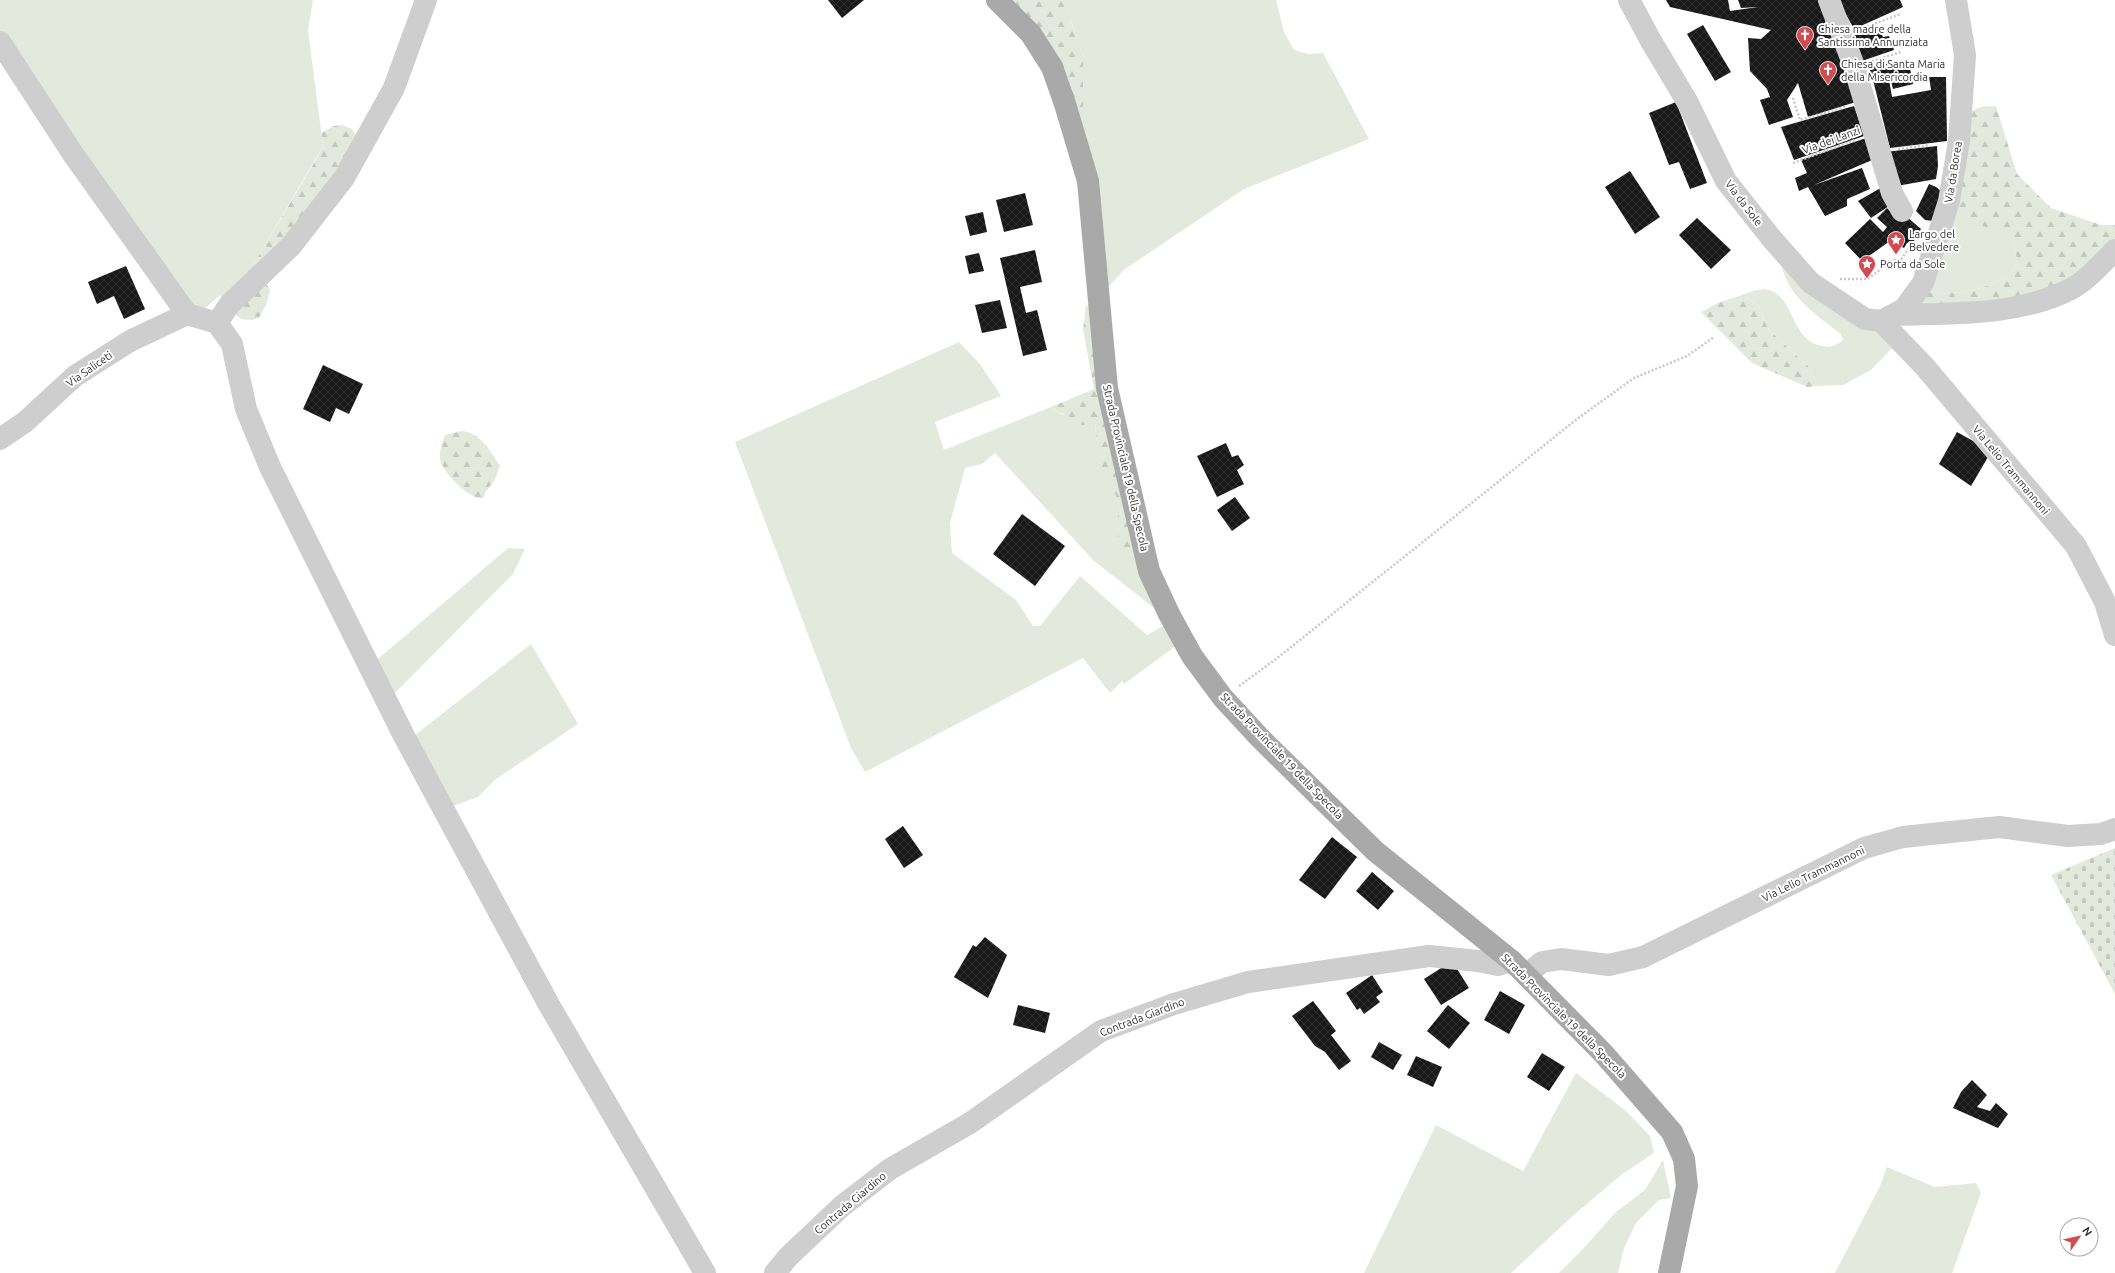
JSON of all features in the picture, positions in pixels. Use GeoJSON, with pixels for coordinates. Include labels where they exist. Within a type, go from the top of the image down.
{"type":"FeatureCollection","features":[{"type":"Feature","properties":{"kind":"main road","name":"Strada Provinciale 19 della Specola"},"geometry":{"type":"LineString","coordinates":[[997,0],[1031,34],[1052,67],[1065,104],[1088,181],[1107,388],[1150,571],[1169,614],[1192,656],[1223,698],[1262,739],[1375,851],[1519,968],[1603,1053],[1672,1132],[1684,1159],[1687,1186],[1669,1273]]}},
{"type":"Feature","properties":{"kind":"street"},"geometry":{"type":"LineString","coordinates":[[217,323],[229,305],[291,246],[344,178],[394,88],[426,0]]}},
{"type":"Feature","properties":{"kind":"street","name":"Via da Sole"},"geometry":{"type":"LineString","coordinates":[[1629,0],[1650,41],[1688,103],[1726,181],[1772,239],[1811,282],[1865,319],[2001,309],[2040,302],[2070,289],[2088,277],[2115,250]]}},
{"type":"Feature","properties":{"kind":"street"},"geometry":{"type":"LineString","coordinates":[[1829,0],[1854,66],[1892,193],[1902,210]]}},
{"type":"Feature","properties":{"kind":"street","name":"Via da Borea"},"geometry":{"type":"LineString","coordinates":[[1888,318],[1904,309],[1923,283],[1949,201],[1958,141],[1965,55],[1956,0]]}},
{"type":"Feature","properties":{"kind":"street"},"geometry":{"type":"LineString","coordinates":[[0,42],[73,154],[187,314],[217,323],[232,344],[246,409],[270,467],[404,736],[548,1003],[705,1273]]}},
{"type":"Feature","properties":{"kind":"street","name":"Via Saliceti"},"geometry":{"type":"LineString","coordinates":[[0,439],[25,422],[75,376],[130,341],[187,314]]}},
{"type":"Feature","properties":{"kind":"street","name":"Via Lelio Trammannoni"},"geometry":{"type":"LineString","coordinates":[[1888,318],[1925,367],[2076,546],[2105,602],[2115,635]]}},
{"type":"Feature","properties":{"kind":"street","name":"Via Lelio Trammannoni"},"geometry":{"type":"LineString","coordinates":[[1519,968],[1560,959],[1609,965],[1643,957],[1864,848],[1903,837],[1999,826],[2068,836],[2101,834],[2115,829]]}},
{"type":"Feature","properties":{"kind":"street","name":"Contrada Giardino"},"geometry":{"type":"LineString","coordinates":[[775,1273],[788,1257],[842,1206],[890,1169],[970,1123],[1100,1031],[1174,1004],[1248,982],[1430,956],[1478,961],[1519,968]]}},
{"type":"Feature","properties":{"kind":"path"},"geometry":{"type":"LineString","coordinates":[[1842,36],[1901,14]]}},
{"type":"Feature","properties":{"kind":"path"},"geometry":{"type":"LineString","coordinates":[[1854,66],[1901,52]]}},
{"type":"Feature","properties":{"kind":"path"},"geometry":{"type":"LineString","coordinates":[[1793,98],[1800,120],[1865,102]]}},
{"type":"Feature","properties":{"kind":"path","name":"Via dei Lanzi"},"geometry":{"type":"LineString","coordinates":[[1793,163],[1877,143],[1929,145]]}},
{"type":"Feature","properties":{"kind":"path"},"geometry":{"type":"LineString","coordinates":[[1873,273],[1894,260],[1900,261]]}},
{"type":"Feature","properties":{"kind":"path"},"geometry":{"type":"LineString","coordinates":[[1223,698],[1276,659],[1577,419],[1634,378],[1687,356],[1714,337]]}},
{"type":"Feature","properties":{"kind":"green space"},"geometry":{"type":"Polygon","coordinates":[[[0,0],[313,0],[308,30],[323,146],[255,262],[240,278],[197,315],[0,33],[0,0]]]}},
{"type":"Feature","properties":{"kind":"green space"},"geometry":{"type":"Polygon","coordinates":[[[1006,0],[1061,0],[1066,7],[1083,56],[1083,118],[1080,127],[1006,0]]]}},
{"type":"Feature","properties":{"kind":"green space"},"geometry":{"type":"Polygon","coordinates":[[[1061,0],[1276,0],[1284,32],[1294,50],[1308,54],[1323,53],[1369,139],[1244,189],[1125,269],[1109,286],[1100,280],[1080,127],[1083,118],[1083,56],[1066,7],[1061,0]]]}},
{"type":"Feature","properties":{"kind":"green space"},"geometry":{"type":"Polygon","coordinates":[[[1996,106],[2017,174],[2051,208],[2101,225],[2115,225],[2115,240],[2066,283],[2020,300],[1916,309],[1926,292],[1949,293],[1970,291],[1991,285],[2011,275],[2017,260],[2013,237],[1968,220],[1955,211],[1972,111],[1981,107],[1996,106]]]}},
{"type":"Feature","properties":{"kind":"green space"},"geometry":{"type":"Polygon","coordinates":[[[342,125],[352,129],[357,137],[265,281],[270,290],[267,303],[259,318],[251,320],[241,319],[220,295],[255,262],[323,146],[321,133],[334,126],[342,125]]]}},
{"type":"Feature","properties":{"kind":"green space"},"geometry":{"type":"Polygon","coordinates":[[[1955,211],[1983,225],[1999,230],[2013,237],[2017,260],[2011,275],[1991,285],[1970,291],[1949,293],[1926,292],[1944,253],[1955,211]]]}},
{"type":"Feature","properties":{"kind":"green space"},"geometry":{"type":"Polygon","coordinates":[[[1781,263],[1878,329],[1895,345],[1871,370],[1843,385],[1817,386],[1809,367],[1768,329],[1759,307],[1747,297],[1736,297],[1757,290],[1769,290],[1777,294],[1784,301],[1798,328],[1804,336],[1812,342],[1829,347],[1841,342],[1843,340],[1841,334],[1812,312],[1796,295],[1790,286],[1781,263]]]}},
{"type":"Feature","properties":{"kind":"green space"},"geometry":{"type":"Polygon","coordinates":[[[1736,297],[1747,297],[1759,307],[1768,329],[1809,367],[1817,386],[1807,387],[1752,363],[1701,312],[1718,303],[1736,297]]]}},
{"type":"Feature","properties":{"kind":"green space"},"geometry":{"type":"Polygon","coordinates":[[[1086,305],[1095,312],[1143,557],[1136,565],[1122,546],[1118,534],[1116,521],[1121,511],[1113,487],[1107,482],[1098,453],[1095,424],[1081,425],[1051,407],[1094,389],[1083,330],[1086,305]]]}},
{"type":"Feature","properties":{"kind":"green space"},"geometry":{"type":"Polygon","coordinates":[[[959,342],[979,363],[1001,396],[935,422],[944,450],[1051,407],[1063,415],[1095,424],[1098,453],[1113,487],[1121,511],[1116,521],[1143,557],[1158,611],[1093,560],[995,453],[982,464],[965,468],[950,523],[952,553],[1016,600],[1033,626],[1040,626],[1080,576],[1147,635],[1165,625],[1177,645],[1124,684],[1122,681],[1110,693],[1083,658],[865,772],[851,748],[735,442],[959,342]]]}},
{"type":"Feature","properties":{"kind":"green space"},"geometry":{"type":"Polygon","coordinates":[[[462,431],[468,432],[480,439],[489,449],[500,466],[495,479],[485,493],[484,498],[478,498],[472,495],[458,485],[446,471],[440,459],[440,450],[445,435],[462,431]]]}},
{"type":"Feature","properties":{"kind":"green space"},"geometry":{"type":"Polygon","coordinates":[[[508,548],[525,549],[513,574],[389,699],[372,664],[508,548]]]}},
{"type":"Feature","properties":{"kind":"green space"},"geometry":{"type":"Polygon","coordinates":[[[531,644],[578,724],[496,779],[478,797],[448,808],[410,739],[531,644]]]}},
{"type":"Feature","properties":{"kind":"green space"},"geometry":{"type":"Polygon","coordinates":[[[2115,848],[2115,994],[2051,875],[2115,848]]]}},
{"type":"Feature","properties":{"kind":"green space"},"geometry":{"type":"Polygon","coordinates":[[[1576,1073],[1625,1110],[1650,1136],[1654,1153],[1621,1175],[1575,1214],[1511,1273],[1364,1273],[1436,1125],[1523,1171],[1576,1073]]]}},
{"type":"Feature","properties":{"kind":"green space"},"geometry":{"type":"Polygon","coordinates":[[[1663,1160],[1671,1198],[1659,1200],[1636,1223],[1624,1248],[1618,1273],[1559,1273],[1616,1212],[1645,1190],[1663,1160]]]}},
{"type":"Feature","properties":{"kind":"green space"},"geometry":{"type":"Polygon","coordinates":[[[1887,1167],[1935,1187],[1976,1183],[1981,1193],[1952,1273],[1835,1273],[1880,1186],[1887,1167]]]}},
{"type":"Feature","properties":{"kind":"building"},"geometry":{"type":"Polygon","coordinates":[[[828,0],[864,0],[842,18],[828,0]]]}},
{"type":"Feature","properties":{"kind":"building"},"geometry":{"type":"Polygon","coordinates":[[[1666,0],[1728,0],[1730,11],[1758,7],[1741,8],[1738,0],[1824,0],[1862,100],[1808,117],[1798,83],[1787,100],[1793,117],[1769,125],[1760,100],[1770,97],[1767,89],[1750,71],[1748,38],[1761,39],[1771,30],[1670,7],[1666,0]]]}},
{"type":"Feature","properties":{"kind":"building"},"geometry":{"type":"Polygon","coordinates":[[[1838,0],[1900,0],[1903,7],[1854,29],[1838,0]]]}},
{"type":"Feature","properties":{"kind":"building"},"geometry":{"type":"Polygon","coordinates":[[[1703,25],[1731,72],[1715,81],[1687,34],[1703,25]]]}},
{"type":"Feature","properties":{"kind":"building"},"geometry":{"type":"Polygon","coordinates":[[[1877,25],[1883,37],[1889,36],[1894,50],[1859,62],[1849,34],[1877,25]]]}},
{"type":"Feature","properties":{"kind":"building"},"geometry":{"type":"Polygon","coordinates":[[[1888,63],[1910,68],[1913,84],[1893,89],[1890,77],[1869,74],[1871,67],[1888,63]]]}},
{"type":"Feature","properties":{"kind":"building"},"geometry":{"type":"Polygon","coordinates":[[[1929,77],[1946,77],[1947,141],[1890,148],[1873,80],[1889,80],[1892,97],[1931,90],[1929,77]]]}},
{"type":"Feature","properties":{"kind":"building"},"geometry":{"type":"Polygon","coordinates":[[[1676,102],[1707,183],[1690,189],[1679,162],[1669,165],[1649,113],[1676,102]]]}},
{"type":"Feature","properties":{"kind":"building"},"geometry":{"type":"Polygon","coordinates":[[[1854,106],[1864,136],[1794,160],[1781,127],[1854,106]]]}},
{"type":"Feature","properties":{"kind":"building"},"geometry":{"type":"Polygon","coordinates":[[[1872,136],[1879,157],[1814,185],[1862,168],[1870,189],[1847,199],[1847,206],[1825,216],[1808,187],[1799,191],[1795,178],[1807,173],[1801,160],[1872,136]]]}},
{"type":"Feature","properties":{"kind":"building"},"geometry":{"type":"Polygon","coordinates":[[[1937,146],[1938,166],[1936,179],[1891,187],[1885,152],[1937,146]]]}},
{"type":"Feature","properties":{"kind":"building"},"geometry":{"type":"Polygon","coordinates":[[[1630,171],[1660,217],[1635,234],[1605,187],[1630,171]]]}},
{"type":"Feature","properties":{"kind":"building"},"geometry":{"type":"Polygon","coordinates":[[[1929,184],[1945,194],[1934,221],[1925,220],[1916,211],[1929,184]]]}},
{"type":"Feature","properties":{"kind":"building"},"geometry":{"type":"Polygon","coordinates":[[[1884,186],[1892,204],[1871,218],[1858,201],[1884,186]]]}},
{"type":"Feature","properties":{"kind":"building"},"geometry":{"type":"Polygon","coordinates":[[[1025,193],[1033,225],[1004,232],[996,200],[1025,193]]]}},
{"type":"Feature","properties":{"kind":"building"},"geometry":{"type":"Polygon","coordinates":[[[1887,208],[1895,216],[1900,211],[1921,229],[1914,241],[1907,243],[1904,248],[1890,241],[1862,261],[1845,243],[1870,219],[1883,232],[1887,227],[1877,218],[1887,208]]]}},
{"type":"Feature","properties":{"kind":"building"},"geometry":{"type":"Polygon","coordinates":[[[983,212],[987,232],[970,236],[965,216],[983,212]]]}},
{"type":"Feature","properties":{"kind":"building"},"geometry":{"type":"Polygon","coordinates":[[[1697,218],[1731,250],[1711,269],[1679,235],[1697,218]]]}},
{"type":"Feature","properties":{"kind":"building"},"geometry":{"type":"Polygon","coordinates":[[[1035,250],[1042,282],[1020,287],[1026,313],[1037,310],[1047,350],[1023,356],[1000,258],[1035,250]]]}},
{"type":"Feature","properties":{"kind":"building"},"geometry":{"type":"Polygon","coordinates":[[[979,253],[984,271],[969,274],[965,256],[979,253]]]}},
{"type":"Feature","properties":{"kind":"building"},"geometry":{"type":"Polygon","coordinates":[[[126,266],[145,309],[124,319],[114,296],[97,304],[88,282],[126,266]]]}},
{"type":"Feature","properties":{"kind":"building"},"geometry":{"type":"Polygon","coordinates":[[[1000,300],[1007,328],[982,333],[975,305],[1000,300]]]}},
{"type":"Feature","properties":{"kind":"building"},"geometry":{"type":"Polygon","coordinates":[[[323,365],[363,384],[349,414],[336,408],[330,422],[303,409],[323,365]]]}},
{"type":"Feature","properties":{"kind":"building"},"geometry":{"type":"Polygon","coordinates":[[[1957,432],[1975,442],[1988,457],[1971,486],[1939,464],[1957,432]]]}},
{"type":"Feature","properties":{"kind":"building"},"geometry":{"type":"Polygon","coordinates":[[[1226,443],[1232,457],[1238,455],[1244,465],[1237,470],[1244,484],[1217,497],[1197,456],[1226,443]]]}},
{"type":"Feature","properties":{"kind":"building"},"geometry":{"type":"Polygon","coordinates":[[[1235,497],[1250,518],[1232,531],[1217,510],[1235,497]]]}},
{"type":"Feature","properties":{"kind":"building"},"geometry":{"type":"Polygon","coordinates":[[[1022,514],[1065,546],[1035,586],[993,554],[1022,514]]]}},
{"type":"Feature","properties":{"kind":"building"},"geometry":{"type":"Polygon","coordinates":[[[903,826],[923,855],[904,868],[885,839],[903,826]]]}},
{"type":"Feature","properties":{"kind":"building"},"geometry":{"type":"Polygon","coordinates":[[[1332,837],[1357,857],[1325,899],[1299,880],[1332,837]]]}},
{"type":"Feature","properties":{"kind":"building"},"geometry":{"type":"Polygon","coordinates":[[[1372,872],[1394,891],[1378,910],[1356,891],[1372,872]]]}},
{"type":"Feature","properties":{"kind":"building"},"geometry":{"type":"Polygon","coordinates":[[[985,937],[1007,955],[988,998],[954,977],[973,945],[976,947],[985,937]]]}},
{"type":"Feature","properties":{"kind":"building"},"geometry":{"type":"Polygon","coordinates":[[[1452,961],[1469,988],[1441,1005],[1424,979],[1452,961]]]}},
{"type":"Feature","properties":{"kind":"building"},"geometry":{"type":"Polygon","coordinates":[[[1372,975],[1383,992],[1376,997],[1380,1002],[1364,1014],[1360,1008],[1357,1010],[1346,993],[1372,975]]]}},
{"type":"Feature","properties":{"kind":"building"},"geometry":{"type":"Polygon","coordinates":[[[1500,991],[1525,1005],[1509,1034],[1484,1020],[1500,991]]]}},
{"type":"Feature","properties":{"kind":"building"},"geometry":{"type":"Polygon","coordinates":[[[1313,1001],[1336,1031],[1331,1035],[1351,1061],[1339,1070],[1325,1052],[1315,1046],[1292,1016],[1313,1001]]]}},
{"type":"Feature","properties":{"kind":"building"},"geometry":{"type":"Polygon","coordinates":[[[1018,1005],[1050,1013],[1045,1033],[1013,1025],[1018,1005]]]}},
{"type":"Feature","properties":{"kind":"building"},"geometry":{"type":"Polygon","coordinates":[[[1448,1005],[1470,1023],[1449,1049],[1427,1031],[1448,1005]]]}},
{"type":"Feature","properties":{"kind":"building"},"geometry":{"type":"Polygon","coordinates":[[[1379,1042],[1402,1055],[1393,1070],[1371,1057],[1379,1042]]]}},
{"type":"Feature","properties":{"kind":"building"},"geometry":{"type":"Polygon","coordinates":[[[1542,1053],[1565,1067],[1549,1091],[1527,1077],[1542,1053]]]}},
{"type":"Feature","properties":{"kind":"building"},"geometry":{"type":"Polygon","coordinates":[[[1416,1056],[1442,1067],[1433,1087],[1407,1075],[1416,1056]]]}},
{"type":"Feature","properties":{"kind":"building"},"geometry":{"type":"Polygon","coordinates":[[[1972,1080],[1987,1095],[1977,1107],[1990,1111],[1996,1103],[2008,1114],[1998,1128],[1953,1108],[1961,1092],[1972,1080]]]}},
{"type":"Feature","properties":{"kind":"place","name":"Chiesa madre della Santissima Annunziata"},"geometry":{"type":"Point","coordinates":[1805,50]}},
{"type":"Feature","properties":{"kind":"place","name":"Chiesa di Santa Maria della Misericordia"},"geometry":{"type":"Point","coordinates":[1828,85]}},
{"type":"Feature","properties":{"kind":"place","name":"Largo del Belvedere"},"geometry":{"type":"Point","coordinates":[1896,255]}},
{"type":"Feature","properties":{"kind":"place","name":"Porta da Sole"},"geometry":{"type":"Point","coordinates":[1867,279]}}]}
